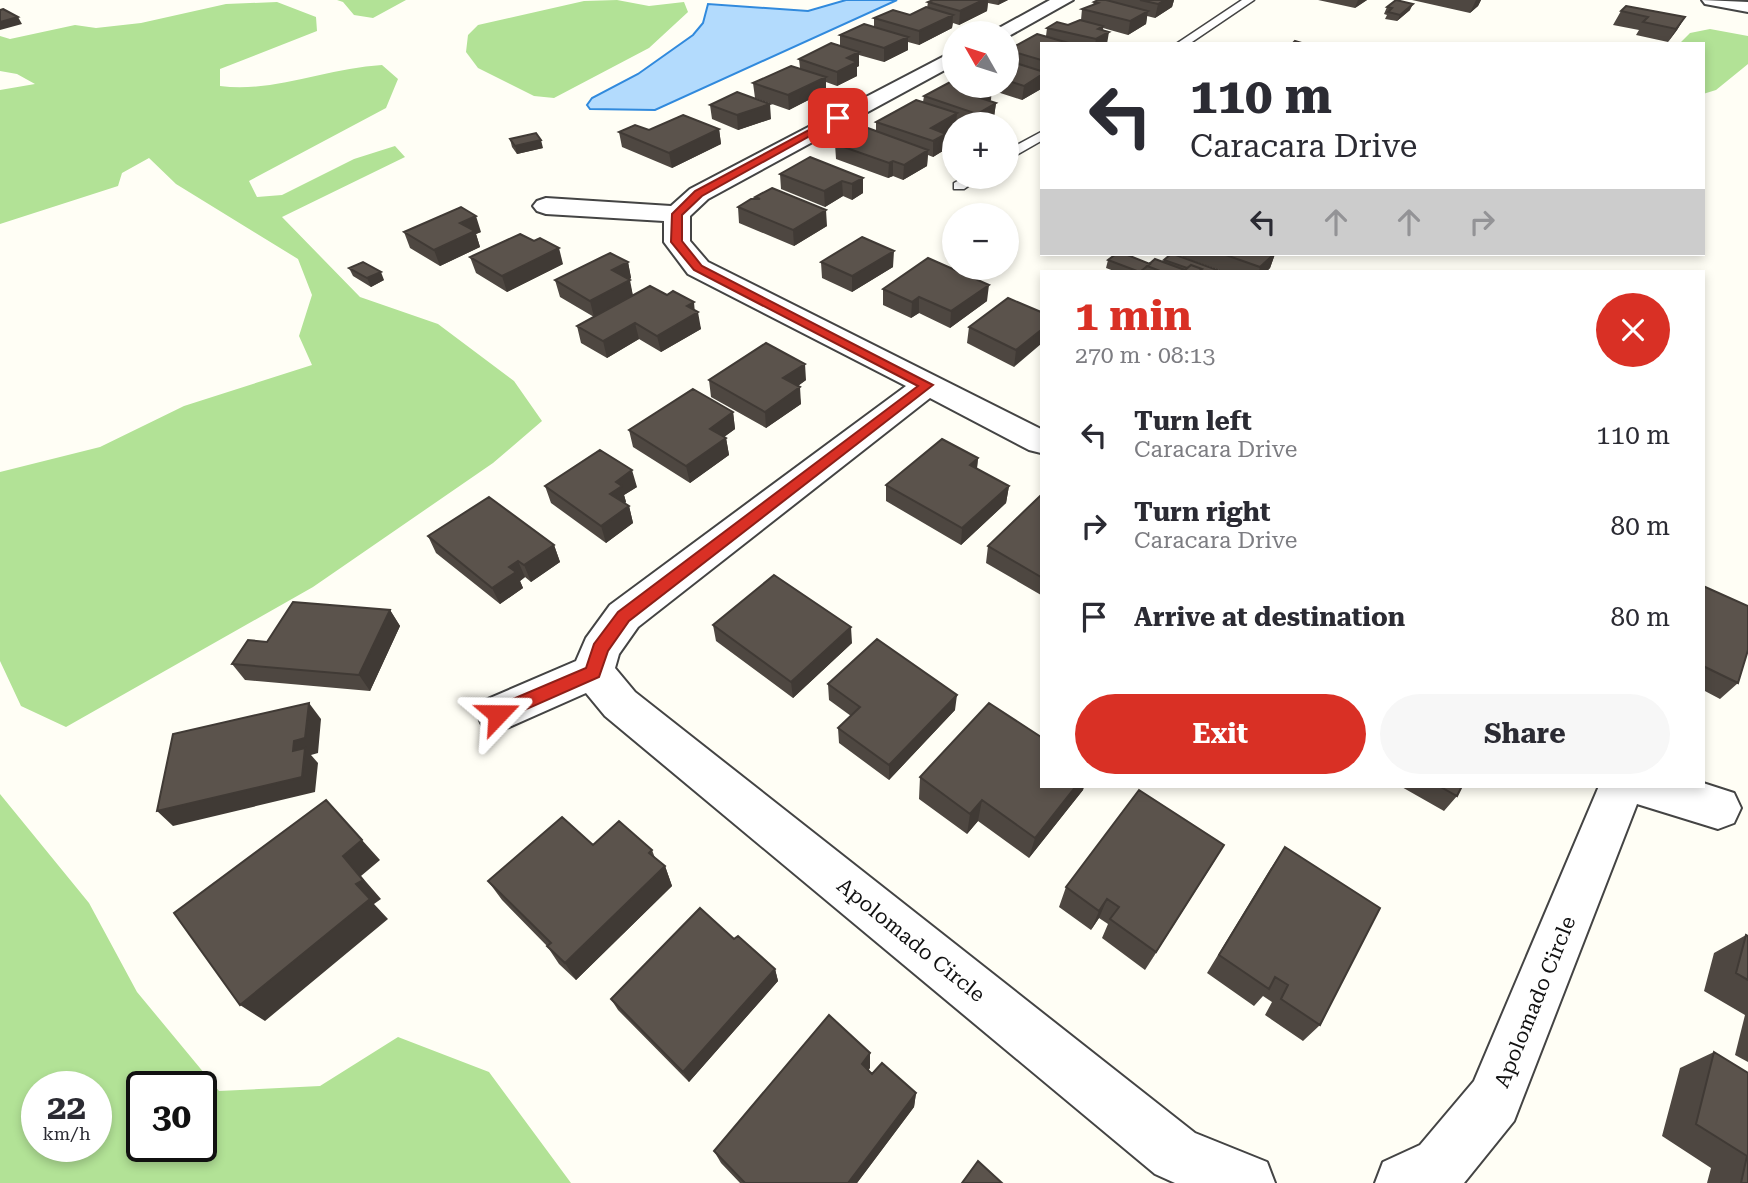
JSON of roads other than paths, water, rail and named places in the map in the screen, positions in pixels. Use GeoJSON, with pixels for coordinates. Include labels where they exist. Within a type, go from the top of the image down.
{"type":"FeatureCollection","features":[{"type":"Feature","properties":{"kind":"street"},"geometry":{"type":"LineString","coordinates":[[1019,23],[1064,0]]}},
{"type":"Feature","properties":{"kind":"street"},"geometry":{"type":"LineString","coordinates":[[1711,0],[1748,7]]}},
{"type":"Feature","properties":{"kind":"street"},"geometry":{"type":"LineString","coordinates":[[545,206],[677,214],[699,194],[942,63]]}},
{"type":"Feature","properties":{"kind":"street"},"geometry":{"type":"LineString","coordinates":[[677,214],[677,242],[698,268],[1040,442]]}},
{"type":"Feature","properties":{"kind":"street"},"geometry":{"type":"LineString","coordinates":[[498,714],[593,672],[600,649],[624,616],[927,385]]}},
{"type":"Feature","properties":{"kind":"street","name":"Apolomado Circle"},"geometry":{"type":"LineString","coordinates":[[593,672],[620,704],[1175,1154],[1246,1183]]}},
{"type":"Feature","properties":{"kind":"street","name":"Apolomado Circle"},"geometry":{"type":"LineString","coordinates":[[1404,1183],[1441,1166],[1494,1101],[1620,788]]}},
{"type":"Feature","properties":{"kind":"street"},"geometry":{"type":"LineString","coordinates":[[1648,788],[1718,808]]}},
{"type":"Feature","properties":{"kind":"lane"},"geometry":{"type":"LineString","coordinates":[[1184,42],[1250,0]]}},
{"type":"Feature","properties":{"kind":"lane"},"geometry":{"type":"LineString","coordinates":[[1019,149],[1040,137]]}},
{"type":"Feature","properties":{"kind":"water"},"geometry":{"type":"Polygon","coordinates":[[[846,0],[897,0],[655,110],[590,109],[587,105],[592,98],[638,74],[693,35],[703,23],[708,4],[808,11],[846,0]]]}}]}
